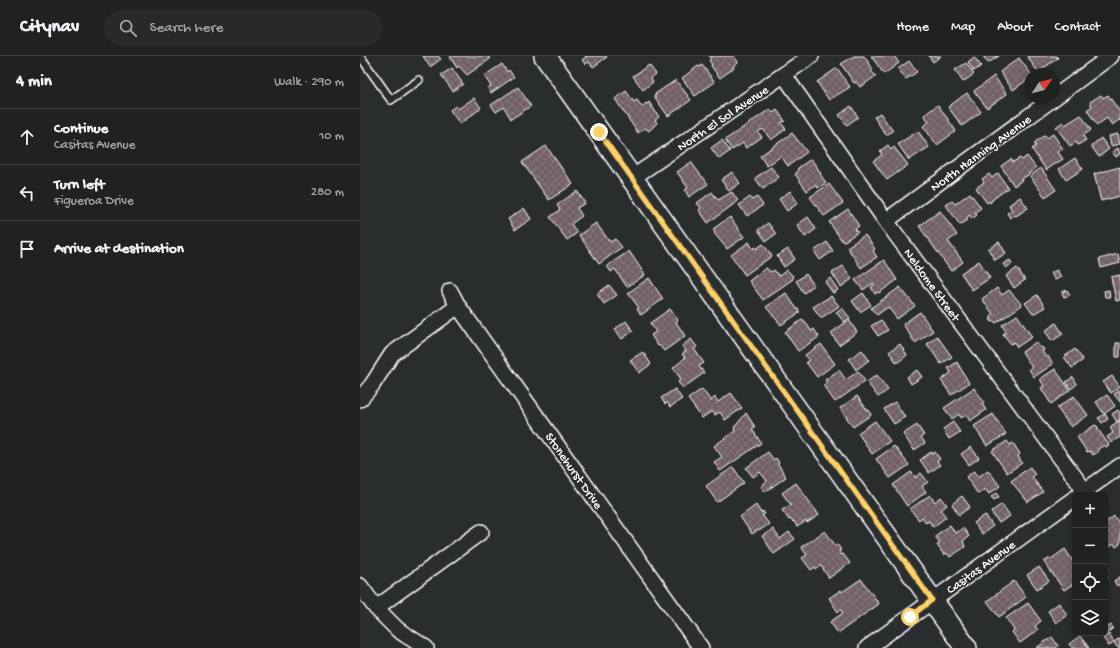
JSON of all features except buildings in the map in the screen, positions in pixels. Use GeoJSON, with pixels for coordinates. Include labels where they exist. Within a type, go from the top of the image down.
{"type":"FeatureCollection","features":[{"type":"Feature","properties":{"kind":"street"},"geometry":{"type":"LineString","coordinates":[[545,56],[966,648]]}},
{"type":"Feature","properties":{"kind":"street","name":"North El Sol Avenue"},"geometry":{"type":"LineString","coordinates":[[632,178],[811,56]]}},
{"type":"Feature","properties":{"kind":"street","name":"North Hanning Avenue"},"geometry":{"type":"LineString","coordinates":[[886,220],[1111,56]]}},
{"type":"Feature","properties":{"kind":"street","name":"Neldome Street"},"geometry":{"type":"LineString","coordinates":[[784,75],[1078,492]]}},
{"type":"Feature","properties":{"kind":"street","name":"Stonehurst Drive"},"geometry":{"type":"LineString","coordinates":[[450,291],[458,306],[701,648]]}},
{"type":"Feature","properties":{"kind":"street"},"geometry":{"type":"LineString","coordinates":[[360,400],[372,385],[392,354],[458,306]]}},
{"type":"Feature","properties":{"kind":"street","name":"Casitas Avenue"},"geometry":{"type":"LineString","coordinates":[[1084,492],[1120,466]]}},
{"type":"Feature","properties":{"kind":"street","name":"Casitas Avenue"},"geometry":{"type":"LineString","coordinates":[[867,648],[1072,501]]}},
{"type":"Feature","properties":{"kind":"street"},"geometry":{"type":"LineString","coordinates":[[376,608],[481,532]]}},
{"type":"Feature","properties":{"kind":"street"},"geometry":{"type":"LineString","coordinates":[[360,586],[376,608],[398,630],[426,648]]}},
{"type":"Feature","properties":{"kind":"lane"},"geometry":{"type":"LineString","coordinates":[[360,56],[391,100],[419,80]]}},
{"type":"Feature","properties":{"kind":"route"},"geometry":{"type":"LineString","coordinates":[[599,132],[932,600],[910,617]]}}]}
